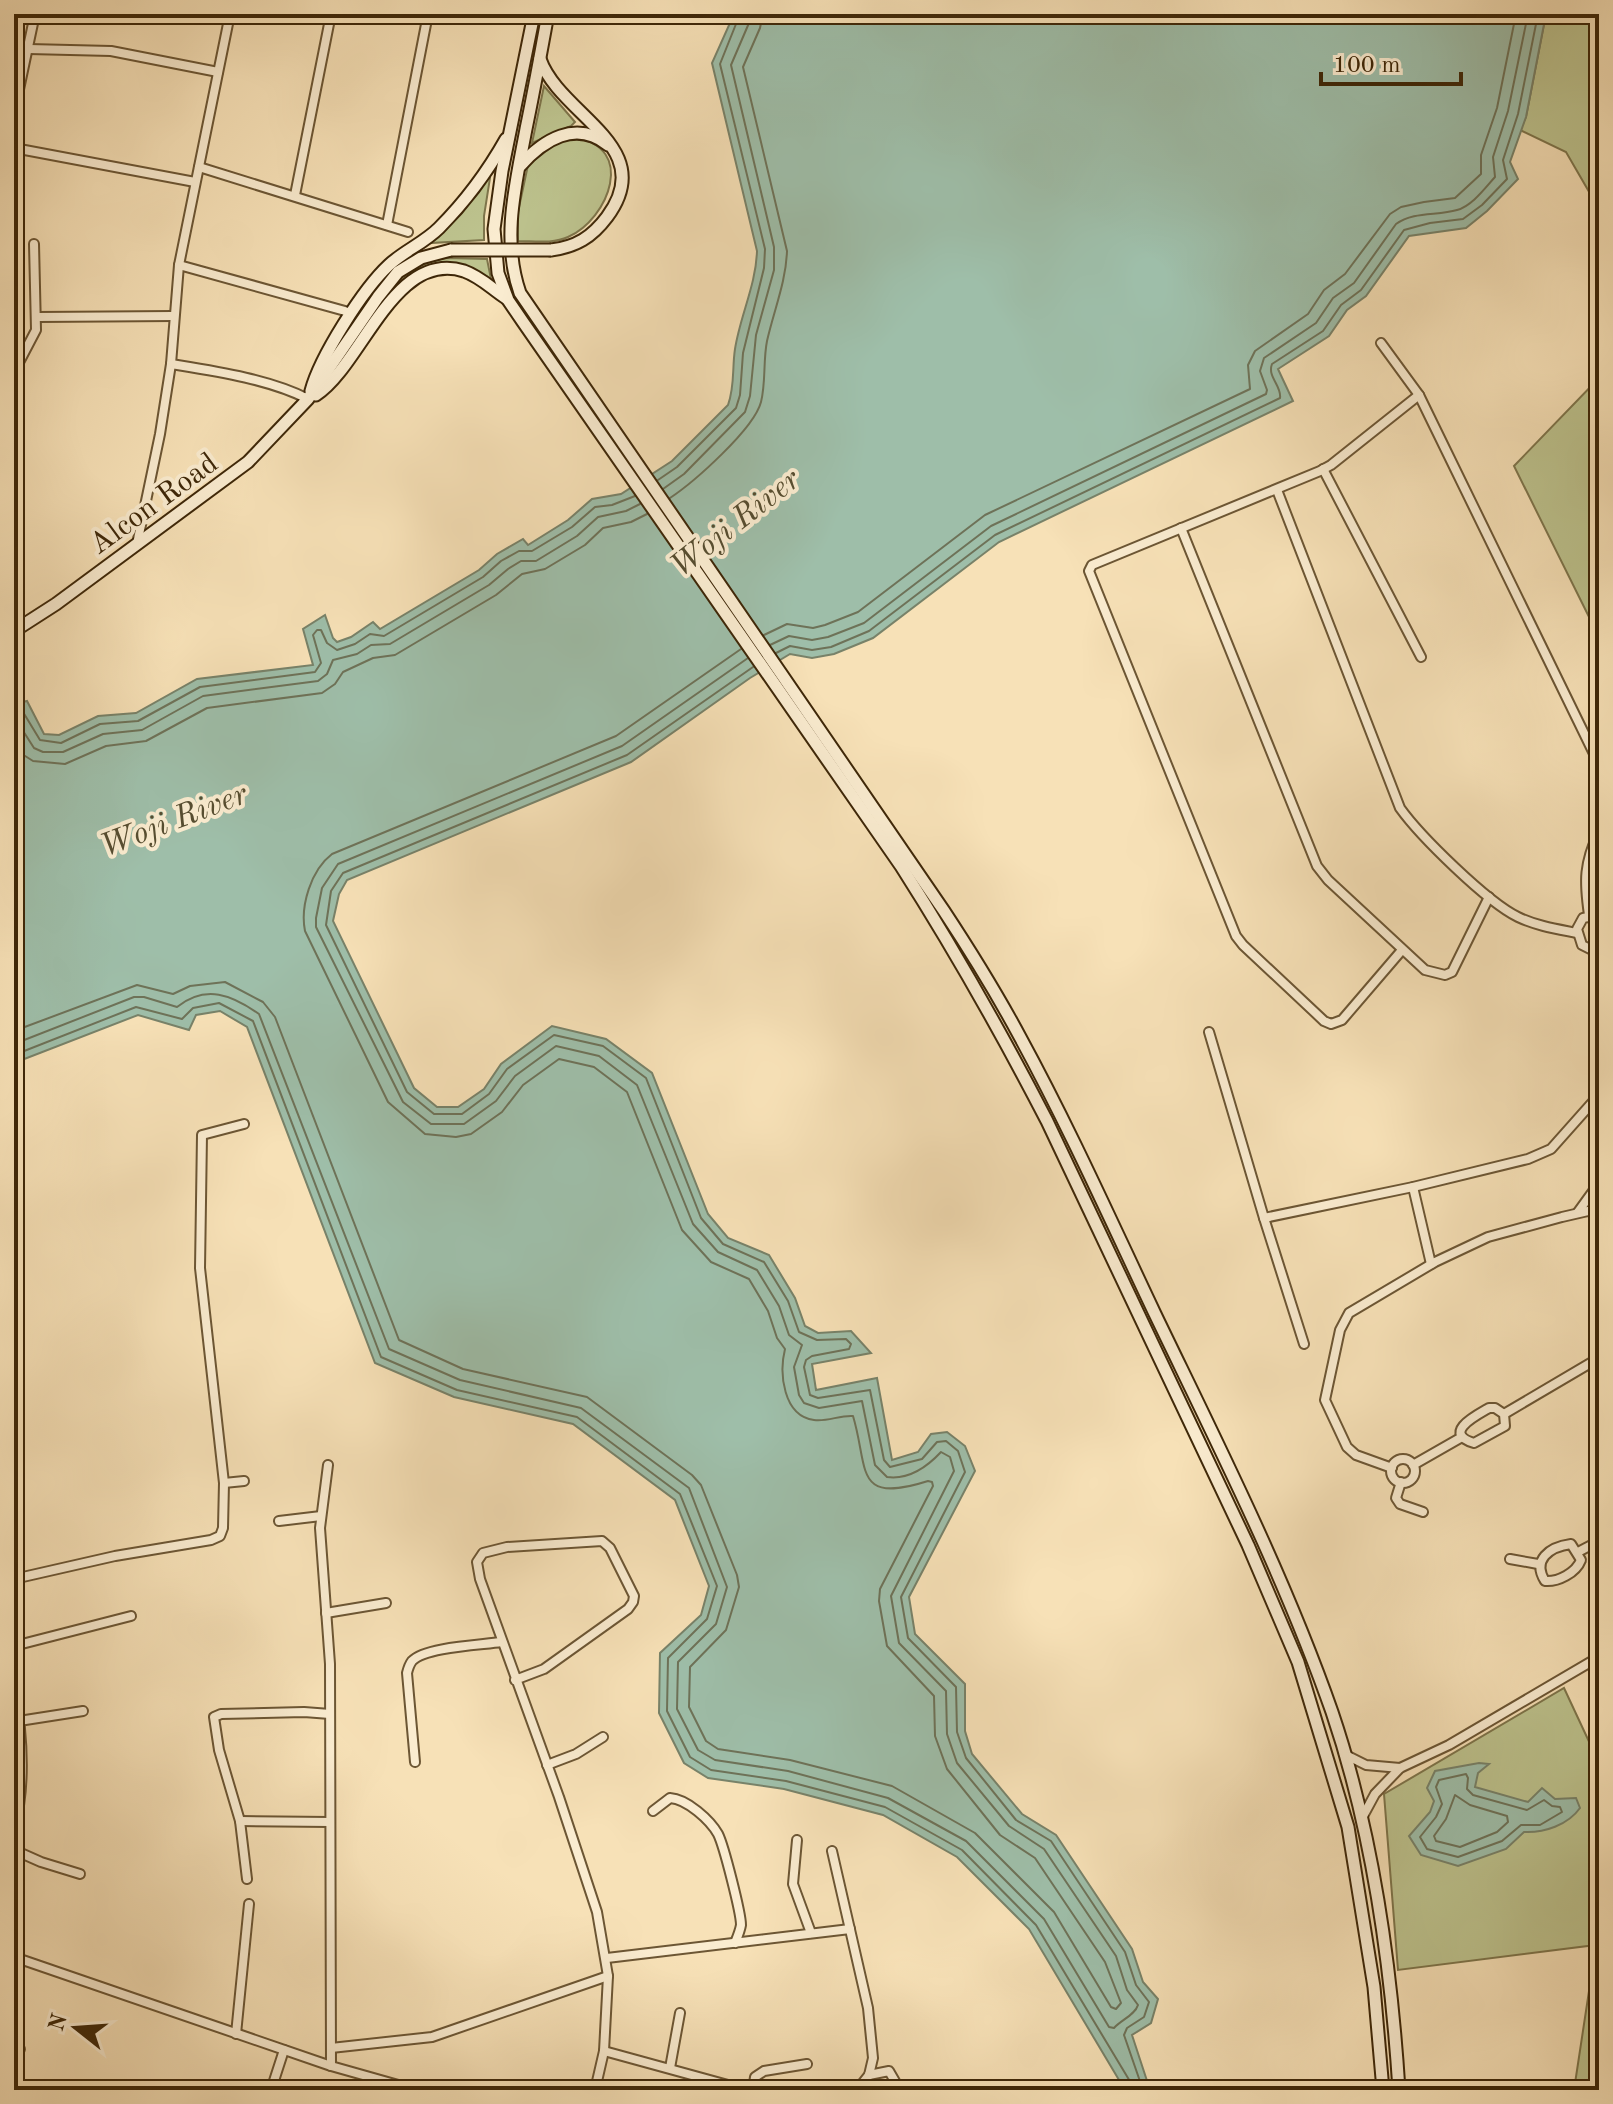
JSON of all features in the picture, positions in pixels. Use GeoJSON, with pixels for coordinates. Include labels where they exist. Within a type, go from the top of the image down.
{"type":"FeatureCollection","features":[{"type":"Feature","properties":{"kind":"main road"},"geometry":{"type":"LineString","coordinates":[[534,14],[498,193],[494,229],[498,273],[508,300],[944,911],[1021,1037],[1290,1600],[1332,1714],[1362,1819],[1375,1881],[1389,1978],[1399,2090]]}},
{"type":"Feature","properties":{"kind":"main road"},"geometry":{"type":"LineString","coordinates":[[548,14],[512,217],[515,279],[520,293],[901,866],[942,930],[1016,1061],[1277,1607],[1317,1720],[1348,1827],[1374,1987],[1383,2090]]}},
{"type":"Feature","properties":{"kind":"main road"},"geometry":{"type":"LineString","coordinates":[[308,399],[398,272],[421,258],[451,250],[568,248],[583,242],[608,216],[621,188],[622,173],[616,151],[603,132],[557,88],[540,59]]}},
{"type":"Feature","properties":{"kind":"main road"},"geometry":{"type":"LineString","coordinates":[[308,399],[322,359],[376,280],[400,257],[429,238],[452,215],[512,130]]}},
{"type":"Feature","properties":{"kind":"main road"},"geometry":{"type":"LineString","coordinates":[[519,167],[537,149],[570,132],[591,135],[616,151]]}},
{"type":"Feature","properties":{"kind":"main road"},"geometry":{"type":"LineString","coordinates":[[308,399],[331,383],[393,298],[430,271],[445,268],[466,272],[508,300]]}},
{"type":"Feature","properties":{"kind":"main road","name":"Alcon Road"},"geometry":{"type":"LineString","coordinates":[[14,631],[56,604],[248,462],[308,399]]}},
{"type":"Feature","properties":{"kind":"street"},"geometry":{"type":"LineString","coordinates":[[14,113],[35,14]]}},
{"type":"Feature","properties":{"kind":"street"},"geometry":{"type":"LineString","coordinates":[[137,544],[171,364],[179,265],[230,14]]}},
{"type":"Feature","properties":{"kind":"street"},"geometry":{"type":"LineString","coordinates":[[295,195],[331,14]]}},
{"type":"Feature","properties":{"kind":"street"},"geometry":{"type":"LineString","coordinates":[[387,225],[428,14]]}},
{"type":"Feature","properties":{"kind":"street"},"geometry":{"type":"LineString","coordinates":[[29,49],[111,51],[218,72]]}},
{"type":"Feature","properties":{"kind":"street"},"geometry":{"type":"LineString","coordinates":[[14,148],[195,182]]}},
{"type":"Feature","properties":{"kind":"street"},"geometry":{"type":"LineString","coordinates":[[199,167],[408,232]]}},
{"type":"Feature","properties":{"kind":"street"},"geometry":{"type":"LineString","coordinates":[[14,372],[34,335],[38,317],[34,244]]}},
{"type":"Feature","properties":{"kind":"street"},"geometry":{"type":"LineString","coordinates":[[179,265],[345,311]]}},
{"type":"Feature","properties":{"kind":"street"},"geometry":{"type":"LineString","coordinates":[[38,317],[173,316]]}},
{"type":"Feature","properties":{"kind":"street"},"geometry":{"type":"LineString","coordinates":[[1381,343],[1419,395],[1599,764]]}},
{"type":"Feature","properties":{"kind":"street"},"geometry":{"type":"LineString","coordinates":[[171,364],[214,371],[295,392],[308,399]]}},
{"type":"Feature","properties":{"kind":"street"},"geometry":{"type":"LineString","coordinates":[[1402,950],[1342,1020],[1331,1024],[1324,1021],[1236,936],[1089,571],[1092,565],[1323,469],[1419,395]]}},
{"type":"Feature","properties":{"kind":"street"},"geometry":{"type":"LineString","coordinates":[[1323,469],[1421,657]]}},
{"type":"Feature","properties":{"kind":"street"},"geometry":{"type":"LineString","coordinates":[[1277,490],[1400,808],[1412,825],[1489,897],[1514,915],[1538,925],[1577,933]]}},
{"type":"Feature","properties":{"kind":"street"},"geometry":{"type":"LineString","coordinates":[[1181,528],[1317,866],[1328,880],[1425,970],[1445,975],[1452,972],[1489,897]]}},
{"type":"Feature","properties":{"kind":"street"},"geometry":{"type":"LineString","coordinates":[[1589,915],[1584,879],[1586,862],[1599,831]]}},
{"type":"Feature","properties":{"kind":"street"},"geometry":{"type":"LineString","coordinates":[[1599,915],[1589,915],[1579,923],[1577,933],[1582,945],[1599,950]]}},
{"type":"Feature","properties":{"kind":"street"},"geometry":{"type":"LineString","coordinates":[[1209,1032],[1304,1344]]}},
{"type":"Feature","properties":{"kind":"street"},"geometry":{"type":"LineString","coordinates":[[1264,1218],[1528,1159],[1551,1149],[1599,1095]]}},
{"type":"Feature","properties":{"kind":"street"},"geometry":{"type":"LineString","coordinates":[[14,1579],[220,1536],[224,1483],[200,1268],[202,1135],[244,1124]]}},
{"type":"Feature","properties":{"kind":"street"},"geometry":{"type":"LineString","coordinates":[[1578,1213],[1599,1183]]}},
{"type":"Feature","properties":{"kind":"street"},"geometry":{"type":"LineString","coordinates":[[1413,1187],[1431,1264]]}},
{"type":"Feature","properties":{"kind":"street"},"geometry":{"type":"LineString","coordinates":[[1392,1468],[1364,1459],[1347,1447],[1325,1400],[1340,1330],[1349,1313],[1431,1264],[1488,1237],[1578,1213],[1599,1213]]}},
{"type":"Feature","properties":{"kind":"street"},"geometry":{"type":"LineString","coordinates":[[1504,1414],[1599,1358]]}},
{"type":"Feature","properties":{"kind":"street"},"geometry":{"type":"LineString","coordinates":[[1462,1437],[1461,1431],[1466,1421],[1489,1408],[1504,1414]]}},
{"type":"Feature","properties":{"kind":"street"},"geometry":{"type":"LineString","coordinates":[[1462,1437],[1474,1443],[1500,1431],[1505,1426],[1504,1414]]}},
{"type":"Feature","properties":{"kind":"street"},"geometry":{"type":"LineString","coordinates":[[1413,1465],[1462,1437]]}},
{"type":"Feature","properties":{"kind":"street"},"geometry":{"type":"LineString","coordinates":[[1392,1468],[1402,1459],[1413,1465]]}},
{"type":"Feature","properties":{"kind":"street"},"geometry":{"type":"LineString","coordinates":[[14,1485],[18,1460]]}},
{"type":"Feature","properties":{"kind":"street"},"geometry":{"type":"LineString","coordinates":[[328,1465],[321,1516],[330,1664],[331,2066]]}},
{"type":"Feature","properties":{"kind":"street"},"geometry":{"type":"LineString","coordinates":[[1401,1482],[1412,1478],[1413,1465]]}},
{"type":"Feature","properties":{"kind":"street"},"geometry":{"type":"LineString","coordinates":[[1392,1468],[1393,1477],[1401,1482]]}},
{"type":"Feature","properties":{"kind":"street"},"geometry":{"type":"LineString","coordinates":[[224,1483],[244,1481]]}},
{"type":"Feature","properties":{"kind":"street"},"geometry":{"type":"LineString","coordinates":[[1401,1482],[1396,1498],[1400,1504],[1423,1512]]}},
{"type":"Feature","properties":{"kind":"street"},"geometry":{"type":"LineString","coordinates":[[279,1521],[321,1516]]}},
{"type":"Feature","properties":{"kind":"street"},"geometry":{"type":"LineString","coordinates":[[515,1680],[544,1669],[628,1609],[633,1602],[634,1596],[610,1548],[602,1541],[507,1547],[478,1556],[480,1579],[501,1642],[597,1912],[608,1976],[604,2051],[595,2090]]}},
{"type":"Feature","properties":{"kind":"street"},"geometry":{"type":"LineString","coordinates":[[1578,1552],[1599,1541]]}},
{"type":"Feature","properties":{"kind":"street"},"geometry":{"type":"LineString","coordinates":[[1571,1544],[1578,1552],[1581,1560],[1578,1567],[1555,1582],[1545,1581],[1538,1564],[1542,1558],[1563,1545],[1571,1544]]}},
{"type":"Feature","properties":{"kind":"street"},"geometry":{"type":"LineString","coordinates":[[1510,1559],[1538,1564]]}},
{"type":"Feature","properties":{"kind":"street"},"geometry":{"type":"LineString","coordinates":[[326,1613],[386,1603]]}},
{"type":"Feature","properties":{"kind":"street"},"geometry":{"type":"LineString","coordinates":[[14,1646],[131,1616]]}},
{"type":"Feature","properties":{"kind":"street"},"geometry":{"type":"LineString","coordinates":[[415,1762],[407,1673],[410,1663],[435,1652],[501,1642]]}},
{"type":"Feature","properties":{"kind":"street"},"geometry":{"type":"LineString","coordinates":[[1362,1819],[1375,1794],[1400,1768],[1449,1745],[1599,1657]]}},
{"type":"Feature","properties":{"kind":"street"},"geometry":{"type":"LineString","coordinates":[[14,1684],[19,1721],[21,1786],[14,1829]]}},
{"type":"Feature","properties":{"kind":"street"},"geometry":{"type":"LineString","coordinates":[[19,1721],[83,1711]]}},
{"type":"Feature","properties":{"kind":"street"},"geometry":{"type":"LineString","coordinates":[[247,1879],[240,1821],[219,1750],[214,1717],[221,1714],[330,1714]]}},
{"type":"Feature","properties":{"kind":"street"},"geometry":{"type":"LineString","coordinates":[[547,1765],[576,1754],[603,1737]]}},
{"type":"Feature","properties":{"kind":"street"},"geometry":{"type":"LineString","coordinates":[[1344,1754],[1366,1765],[1400,1768]]}},
{"type":"Feature","properties":{"kind":"street"},"geometry":{"type":"LineString","coordinates":[[653,1811],[670,1798],[677,1798],[695,1809],[718,1834],[739,1910],[741,1925],[735,1943]]}},
{"type":"Feature","properties":{"kind":"street"},"geometry":{"type":"LineString","coordinates":[[240,1821],[330,1822]]}},
{"type":"Feature","properties":{"kind":"street"},"geometry":{"type":"LineString","coordinates":[[797,1840],[793,1884],[811,1933]]}},
{"type":"Feature","properties":{"kind":"street"},"geometry":{"type":"LineString","coordinates":[[14,1850],[80,1874]]}},
{"type":"Feature","properties":{"kind":"street"},"geometry":{"type":"LineString","coordinates":[[832,1851],[868,2008],[873,2058],[869,2075],[857,2090]]}},
{"type":"Feature","properties":{"kind":"street"},"geometry":{"type":"LineString","coordinates":[[236,2034],[249,1904]]}},
{"type":"Feature","properties":{"kind":"street"},"geometry":{"type":"LineString","coordinates":[[607,1958],[850,1929]]}},
{"type":"Feature","properties":{"kind":"street"},"geometry":{"type":"LineString","coordinates":[[14,1957],[331,2066],[416,2090]]}},
{"type":"Feature","properties":{"kind":"street"},"geometry":{"type":"LineString","coordinates":[[331,2048],[432,2037],[608,1976]]}},
{"type":"Feature","properties":{"kind":"street"},"geometry":{"type":"LineString","coordinates":[[670,2068],[680,2013]]}},
{"type":"Feature","properties":{"kind":"street"},"geometry":{"type":"LineString","coordinates":[[271,2090],[284,2050]]}},
{"type":"Feature","properties":{"kind":"street"},"geometry":{"type":"LineString","coordinates":[[604,2051],[728,2085]]}},
{"type":"Feature","properties":{"kind":"street"},"geometry":{"type":"LineString","coordinates":[[753,2090],[755,2077],[764,2071],[807,2064]]}},
{"type":"Feature","properties":{"kind":"street"},"geometry":{"type":"LineString","coordinates":[[869,2075],[889,2071],[900,2090]]}},
{"type":"Feature","properties":{"kind":"green space"},"geometry":{"type":"Polygon","coordinates":[[[1546,14],[1599,14],[1599,209],[1566,152],[1520,130],[1526,117],[1546,14]]]}},
{"type":"Feature","properties":{"kind":"green space"},"geometry":{"type":"Polygon","coordinates":[[[544,86],[575,122],[532,143],[544,86]]]}},
{"type":"Feature","properties":{"kind":"green space"},"geometry":{"type":"Polygon","coordinates":[[[574,138],[594,144],[605,154],[611,168],[605,200],[583,228],[568,237],[550,241],[518,241],[518,212],[528,165],[558,142],[574,138]]]}},
{"type":"Feature","properties":{"kind":"green space"},"geometry":{"type":"Polygon","coordinates":[[[487,177],[490,178],[484,240],[430,243],[487,177]]]}},
{"type":"Feature","properties":{"kind":"green space"},"geometry":{"type":"Polygon","coordinates":[[[446,258],[487,259],[491,279],[445,264],[424,272],[386,299],[410,271],[446,258]]]}},
{"type":"Feature","properties":{"kind":"green space"},"geometry":{"type":"Polygon","coordinates":[[[1599,378],[1599,637],[1514,466],[1599,378]]]}},
{"type":"Feature","properties":{"kind":"green space"},"geometry":{"type":"Polygon","coordinates":[[[1564,1688],[1592,1748],[1599,1746],[1599,2090],[1574,2090],[1596,1945],[1398,1970],[1384,1794],[1564,1688]]]}},
{"type":"Feature","properties":{"kind":"water","name":"Woji River"},"geometry":{"type":"Polygon","coordinates":[[[734,14],[1546,14],[1526,117],[1510,162],[1518,179],[1466,228],[1409,236],[1366,296],[1347,310],[1329,336],[1278,369],[1293,401],[999,542],[873,638],[834,654],[812,658],[790,654],[750,678],[631,762],[347,880],[339,894],[333,921],[414,1088],[437,1107],[458,1107],[484,1089],[501,1064],[552,1026],[606,1039],[652,1073],[708,1214],[728,1238],[769,1255],[795,1298],[805,1326],[818,1333],[851,1331],[871,1353],[812,1364],[816,1390],[877,1378],[892,1460],[918,1452],[931,1434],[947,1432],[965,1446],[975,1471],[909,1597],[915,1634],[965,1684],[965,1731],[972,1754],[1022,1814],[1056,1835],[1132,1949],[1143,1982],[1158,1999],[1151,2023],[1132,2035],[1150,2090],[1125,2090],[1029,1929],[957,1857],[883,1815],[784,1789],[708,1778],[684,1763],[659,1713],[660,1653],[701,1615],[709,1586],[675,1500],[573,1424],[454,1397],[375,1363],[247,1027],[220,1011],[196,1015],[189,1030],[138,1015],[14,1063],[14,704],[27,701],[44,734],[59,735],[98,716],[136,713],[197,679],[313,665],[303,629],[325,615],[337,642],[351,637],[373,622],[380,629],[479,570],[497,554],[523,539],[528,545],[568,520],[592,499],[621,494],[672,461],[728,405],[735,349],[754,276],[757,251],[712,63],[734,14]]]}},
{"type":"Feature","properties":{"kind":"water"},"geometry":{"type":"Polygon","coordinates":[[[1489,1764],[1478,1773],[1475,1787],[1528,1802],[1542,1788],[1555,1799],[1576,1798],[1580,1808],[1562,1823],[1540,1831],[1524,1832],[1506,1849],[1458,1866],[1421,1855],[1409,1836],[1430,1812],[1434,1801],[1427,1788],[1435,1771],[1489,1764]]]}}]}
